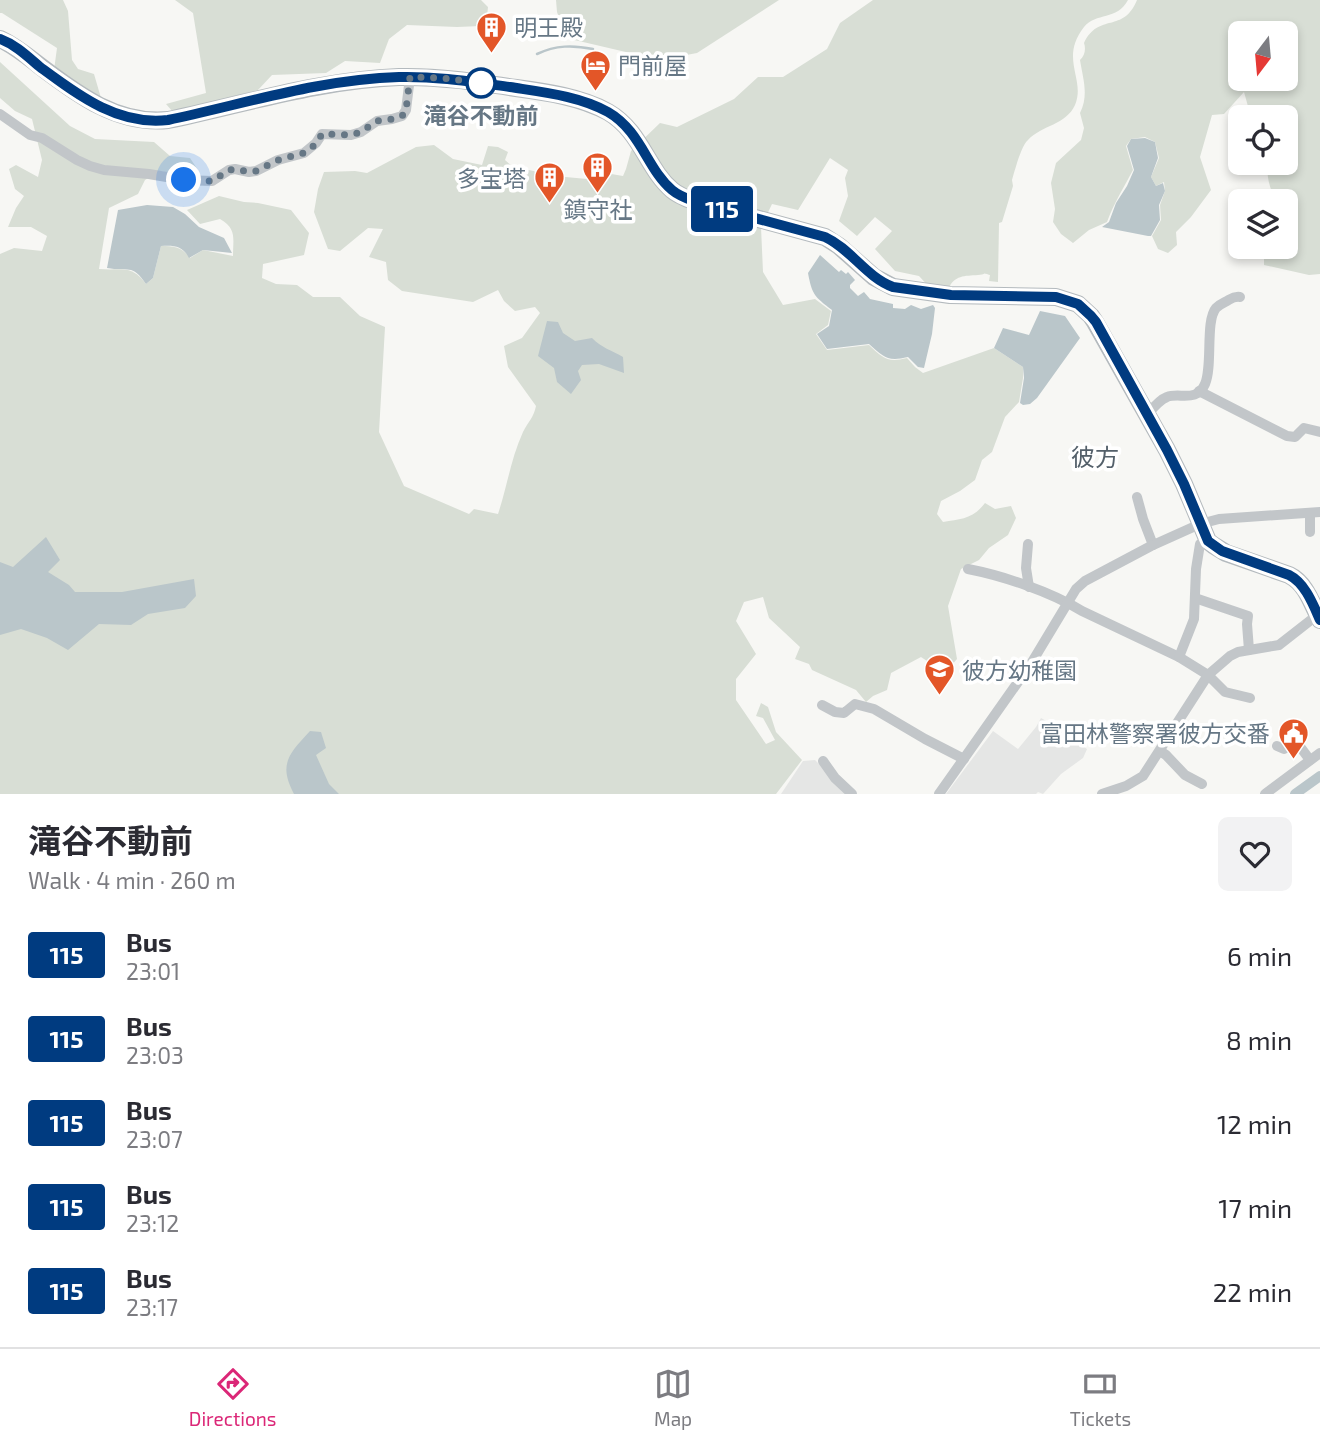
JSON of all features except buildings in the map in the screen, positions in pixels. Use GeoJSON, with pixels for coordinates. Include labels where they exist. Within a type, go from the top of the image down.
{"type":"FeatureCollection","features":[{"type":"Feature","properties":{"kind":"main road"},"geometry":{"type":"LineString","coordinates":[[0,39],[19,49],[80,96],[98,106],[115,113],[151,121],[168,120],[343,82],[410,77],[443,78],[526,89],[569,98],[600,108],[626,126],[664,181],[682,197],[825,237],[874,277],[893,287],[951,295],[1056,297],[1078,304],[1096,322],[1184,484],[1208,540],[1222,551],[1297,579],[1319,616]]}},
{"type":"Feature","properties":{"kind":"street"},"geometry":{"type":"LineString","coordinates":[[0,114],[30,135],[43,138],[77,160],[104,170],[212,181],[229,170],[256,171],[278,160],[304,153],[316,144],[322,134],[351,135],[377,121],[402,116],[406,110],[410,77]]}},
{"type":"Feature","properties":{"kind":"street"},"geometry":{"type":"LineString","coordinates":[[1146,415],[1164,398],[1191,396],[1206,383],[1214,310],[1235,296],[1240,297]]}},
{"type":"Feature","properties":{"kind":"street"},"geometry":{"type":"LineString","coordinates":[[1199,391],[1287,436],[1295,437],[1304,428],[1320,432]]}},
{"type":"Feature","properties":{"kind":"street"},"geometry":{"type":"LineString","coordinates":[[1137,497],[1153,545]]}},
{"type":"Feature","properties":{"kind":"street"},"geometry":{"type":"LineString","coordinates":[[939,794],[1032,662],[1076,589],[1085,581],[1153,545],[1200,524],[1219,519],[1315,512],[1310,532]]}},
{"type":"Feature","properties":{"kind":"street"},"geometry":{"type":"LineString","coordinates":[[1179,657],[1194,619],[1197,556],[1200,544],[1208,540]]}},
{"type":"Feature","properties":{"kind":"street"},"geometry":{"type":"LineString","coordinates":[[1028,544],[1026,568],[1029,587]]}},
{"type":"Feature","properties":{"kind":"street"},"geometry":{"type":"LineString","coordinates":[[968,569],[1068,602],[1179,657],[1208,675],[1225,692],[1250,698]]}},
{"type":"Feature","properties":{"kind":"street"},"geometry":{"type":"LineString","coordinates":[[1195,598],[1248,616],[1249,650]]}},
{"type":"Feature","properties":{"kind":"street"},"geometry":{"type":"LineString","coordinates":[[1102,794],[1131,788],[1143,776],[1208,675],[1230,656],[1238,652],[1279,645],[1319,616]]}},
{"type":"Feature","properties":{"kind":"street"},"geometry":{"type":"LineString","coordinates":[[822,705],[835,712],[844,713],[855,704],[873,709],[964,759]]}},
{"type":"Feature","properties":{"kind":"street"},"geometry":{"type":"LineString","coordinates":[[1265,794],[1315,756],[1298,744],[1294,743],[1283,749],[1277,746]]}},
{"type":"Feature","properties":{"kind":"street"},"geometry":{"type":"LineString","coordinates":[[1160,751],[1185,775],[1202,784]]}},
{"type":"Feature","properties":{"kind":"street"},"geometry":{"type":"LineString","coordinates":[[823,761],[835,778],[852,794]]}},
{"type":"Feature","properties":{"kind":"shaded area"},"geometry":{"type":"Polygon","coordinates":[[[0,0],[63,0],[68,11],[72,60],[78,69],[94,74],[101,98],[54,70],[57,48],[0,13],[0,0]]]}},
{"type":"Feature","properties":{"kind":"shaded area"},"geometry":{"type":"Polygon","coordinates":[[[175,0],[481,0],[488,7],[487,16],[481,26],[407,25],[389,39],[380,63],[345,61],[326,73],[272,75],[258,90],[173,112],[166,104],[206,93],[193,13],[175,0]]]}},
{"type":"Feature","properties":{"kind":"shaded area"},"geometry":{"type":"Polygon","coordinates":[[[556,0],[779,0],[697,53],[660,60],[566,38],[556,0]]]}},
{"type":"Feature","properties":{"kind":"shaded area"},"geometry":{"type":"Polygon","coordinates":[[[873,0],[1128,0],[1118,11],[1094,19],[1084,27],[1074,49],[1078,86],[1075,105],[1066,117],[1034,135],[1023,147],[1002,222],[999,223],[998,282],[989,281],[990,275],[985,273],[960,277],[948,289],[931,289],[919,276],[895,271],[875,249],[892,231],[875,217],[857,236],[839,221],[848,196],[845,178],[848,170],[830,158],[798,210],[772,204],[761,227],[763,272],[783,305],[815,299],[831,311],[828,325],[816,334],[827,350],[869,345],[886,358],[907,358],[923,373],[994,348],[1023,367],[1019,402],[1005,417],[992,452],[982,460],[975,480],[941,501],[937,514],[943,522],[961,519],[976,512],[985,503],[995,509],[1011,506],[1016,518],[1008,535],[989,548],[979,560],[961,569],[948,606],[957,659],[950,667],[936,667],[921,657],[891,673],[887,690],[866,702],[856,690],[812,670],[809,664],[795,659],[800,647],[769,618],[763,597],[744,602],[736,621],[756,654],[736,679],[736,700],[766,744],[775,740],[763,718],[756,716],[761,703],[768,707],[776,732],[802,760],[776,794],[0,794],[0,254],[14,248],[42,251],[47,236],[31,227],[8,227],[24,196],[15,189],[9,169],[16,165],[38,177],[42,160],[32,119],[15,111],[0,98],[0,62],[70,126],[95,139],[154,142],[170,156],[190,158],[198,170],[182,176],[160,171],[145,180],[138,194],[109,208],[99,269],[131,271],[146,284],[153,278],[161,246],[177,248],[190,258],[203,250],[233,256],[233,234],[229,226],[220,219],[200,224],[187,210],[219,196],[291,210],[309,233],[304,255],[263,264],[262,278],[276,284],[297,285],[313,297],[340,297],[360,316],[385,327],[379,432],[404,486],[469,514],[474,509],[498,514],[519,442],[536,406],[508,367],[504,346],[522,338],[540,313],[535,307],[515,311],[504,301],[498,290],[473,302],[402,291],[388,280],[386,262],[369,257],[383,229],[368,228],[340,251],[328,249],[314,212],[324,172],[367,173],[416,147],[434,145],[453,159],[482,165],[488,146],[498,147],[508,152],[505,160],[513,167],[534,171],[539,177],[549,179],[555,176],[587,179],[588,170],[623,176],[631,151],[660,123],[677,127],[734,99],[758,77],[783,77],[827,49],[840,23],[873,0]]]}},
{"type":"Feature","properties":{"kind":"shaded area"},"geometry":{"type":"Polygon","coordinates":[[[1137,0],[1320,0],[1320,274],[1309,275],[1264,265],[1264,259],[1298,259],[1298,189],[1271,189],[1268,175],[1298,175],[1298,105],[1248,105],[1244,92],[1232,105],[1228,105],[1224,114],[1212,115],[1200,157],[1211,190],[1176,232],[1177,245],[1168,253],[1158,249],[1152,236],[1161,220],[1160,205],[1165,191],[1164,182],[1156,186],[1151,177],[1159,158],[1155,142],[1145,137],[1131,139],[1126,146],[1133,170],[1107,222],[1089,230],[1073,243],[1061,234],[1053,222],[1055,209],[1051,183],[1056,163],[1081,140],[1084,128],[1080,113],[1085,93],[1080,60],[1085,52],[1084,43],[1097,28],[1125,17],[1137,0]]]}},
{"type":"Feature","properties":{"kind":"shaded area"},"geometry":{"type":"Polygon","coordinates":[[[1145,138],[1155,142],[1158,158],[1151,177],[1156,186],[1163,183],[1165,191],[1159,205],[1160,220],[1151,236],[1102,227],[1109,222],[1134,170],[1127,146],[1131,139],[1145,138]]]}},
{"type":"Feature","properties":{"kind":"shaded area"},"geometry":{"type":"Polygon","coordinates":[[[147,205],[173,207],[199,227],[224,238],[232,253],[203,250],[189,258],[178,247],[161,246],[153,278],[146,284],[133,271],[107,268],[118,210],[147,205]]]}},
{"type":"Feature","properties":{"kind":"shaded area"},"geometry":{"type":"Polygon","coordinates":[[[820,255],[839,272],[848,272],[855,280],[850,288],[858,296],[864,292],[870,299],[893,304],[893,308],[905,309],[911,305],[921,309],[933,305],[935,308],[932,334],[924,368],[918,367],[908,357],[886,357],[869,344],[827,349],[817,334],[829,326],[832,310],[815,295],[808,273],[820,255]]]}},
{"type":"Feature","properties":{"kind":"shaded area"},"geometry":{"type":"Polygon","coordinates":[[[1040,311],[1065,316],[1080,338],[1037,398],[1030,404],[1023,405],[1020,403],[1023,367],[994,348],[1003,328],[1029,335],[1040,311]]]}},
{"type":"Feature","properties":{"kind":"shaded area"},"geometry":{"type":"Polygon","coordinates":[[[547,321],[558,322],[563,333],[575,341],[592,338],[623,357],[624,373],[599,364],[582,365],[578,371],[581,380],[571,394],[557,382],[554,368],[538,356],[547,321]]]}},
{"type":"Feature","properties":{"kind":"shaded area"},"geometry":{"type":"Polygon","coordinates":[[[46,537],[60,560],[48,572],[75,592],[122,592],[194,579],[196,596],[185,608],[148,614],[131,625],[99,624],[68,650],[47,638],[21,629],[0,635],[0,562],[13,567],[46,537]]]}},
{"type":"Feature","properties":{"kind":"shaded area"},"geometry":{"type":"Polygon","coordinates":[[[1041,718],[1087,749],[1083,758],[1061,774],[1043,794],[946,794],[993,731],[1018,749],[1041,718]]]}},
{"type":"Feature","properties":{"kind":"shaded area"},"geometry":{"type":"Polygon","coordinates":[[[310,731],[321,732],[326,748],[316,755],[329,784],[339,794],[294,794],[289,784],[286,767],[288,760],[310,731]]]}},
{"type":"Feature","properties":{"kind":"shaded area"},"geometry":{"type":"Polygon","coordinates":[[[815,760],[849,794],[781,794],[803,761],[815,760]]]}},
{"type":"Feature","properties":{"kind":"waterway"},"geometry":{"type":"LineString","coordinates":[[537,54],[565,47],[593,49]]}},
{"type":"Feature","properties":{"kind":"waterway"},"geometry":{"type":"LineString","coordinates":[[1295,794],[1320,776]]}},
{"type":"Feature","properties":{"kind":"bus line","name":"115"},"geometry":{"type":"LineString","coordinates":[[0,39],[19,49],[80,96],[98,106],[115,113],[151,121],[168,120],[343,82],[398,77],[443,78],[526,89],[569,98],[609,113],[623,124],[664,181],[682,197],[818,234],[832,240],[874,277],[888,285],[951,295],[1049,297],[1078,304],[1096,322],[1167,450],[1208,541],[1222,551],[1297,579],[1320,620]]}},
{"type":"Feature","properties":{"kind":"place","name":"明王殿"},"geometry":{"type":"Point","coordinates":[491,54]}},
{"type":"Feature","properties":{"kind":"place","name":"滝谷不動前"},"geometry":{"type":"Point","coordinates":[481,83]}},
{"type":"Feature","properties":{"kind":"place","name":"門前屋"},"geometry":{"type":"Point","coordinates":[595,92]}},
{"type":"Feature","properties":{"kind":"place","name":"鎮守社"},"geometry":{"type":"Point","coordinates":[598,195]}},
{"type":"Feature","properties":{"kind":"place","name":"多宝塔"},"geometry":{"type":"Point","coordinates":[549,205]}},
{"type":"Feature","properties":{"kind":"place","name":"彼方幼稚園"},"geometry":{"type":"Point","coordinates":[939,697]}},
{"type":"Feature","properties":{"kind":"place","name":"富田林警察署彼方交番"},"geometry":{"type":"Point","coordinates":[1293,760]}},
{"type":"Feature","properties":{"kind":"district","name":"彼方"},"geometry":{"type":"Point","coordinates":[1095,456]}},
{"type":"Feature","properties":{"kind":"route"},"geometry":{"type":"LineString","coordinates":[[184,180],[212,181],[235,169],[256,171],[278,160],[304,153],[316,144],[322,134],[351,135],[367,129],[377,121],[402,116],[406,110],[410,77],[481,83]]}}]}
